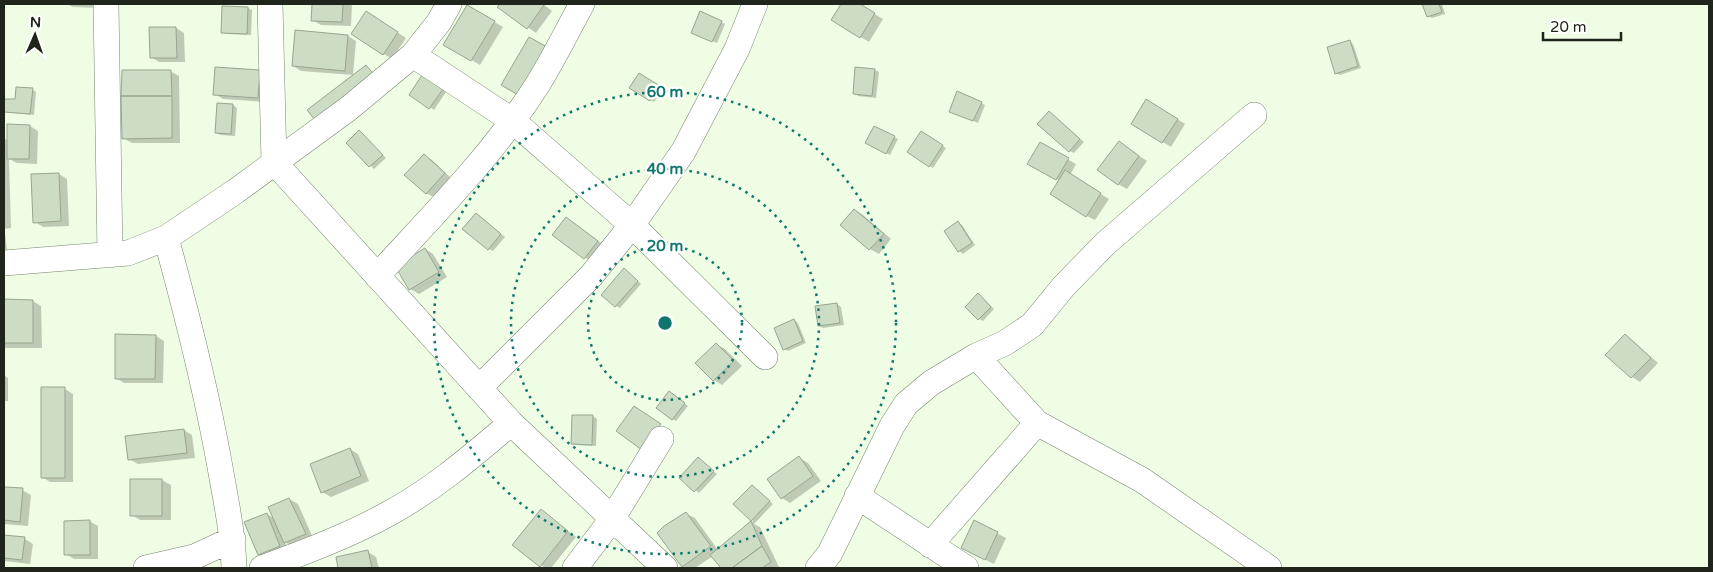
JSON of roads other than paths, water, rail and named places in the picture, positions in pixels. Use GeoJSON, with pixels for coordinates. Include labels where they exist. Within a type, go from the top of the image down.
{"type":"FeatureCollection","features":[{"type":"Feature","properties":{"kind":"street"},"geometry":{"type":"LineString","coordinates":[[106,4],[110,255]]}},
{"type":"Feature","properties":{"kind":"street"},"geometry":{"type":"LineString","coordinates":[[270,4],[274,162],[511,423],[664,568]]}},
{"type":"Feature","properties":{"kind":"street"},"geometry":{"type":"LineString","coordinates":[[4,262],[128,253],[166,238],[236,191],[348,109],[413,55],[439,22],[449,4]]}},
{"type":"Feature","properties":{"kind":"street"},"geometry":{"type":"LineString","coordinates":[[377,276],[471,174],[513,121],[536,86],[582,4]]}},
{"type":"Feature","properties":{"kind":"street"},"geometry":{"type":"LineString","coordinates":[[479,388],[591,276],[632,225],[683,152],[737,49],[756,4]]}},
{"type":"Feature","properties":{"kind":"street"},"geometry":{"type":"LineString","coordinates":[[413,55],[513,121],[632,225],[765,357]]}},
{"type":"Feature","properties":{"kind":"street"},"geometry":{"type":"LineString","coordinates":[[818,568],[830,553],[892,426],[906,404],[931,383],[976,356],[1005,343],[1032,325],[1064,286],[1106,242],[1254,115]]}},
{"type":"Feature","properties":{"kind":"street"},"geometry":{"type":"LineString","coordinates":[[166,238],[210,413],[233,539],[234,568]]}},
{"type":"Feature","properties":{"kind":"street"},"geometry":{"type":"LineString","coordinates":[[976,356],[1037,423],[1142,480],[1269,568]]}},
{"type":"Feature","properties":{"kind":"street"},"geometry":{"type":"LineString","coordinates":[[262,568],[329,543],[389,514],[442,480],[511,423]]}},
{"type":"Feature","properties":{"kind":"street"},"geometry":{"type":"LineString","coordinates":[[930,545],[1037,423]]}},
{"type":"Feature","properties":{"kind":"street"},"geometry":{"type":"LineString","coordinates":[[575,568],[612,519],[661,439]]}},
{"type":"Feature","properties":{"kind":"street"},"geometry":{"type":"LineString","coordinates":[[858,496],[966,568]]}},
{"type":"Feature","properties":{"kind":"street"},"geometry":{"type":"LineString","coordinates":[[146,568],[194,557],[233,539]]}}]}
